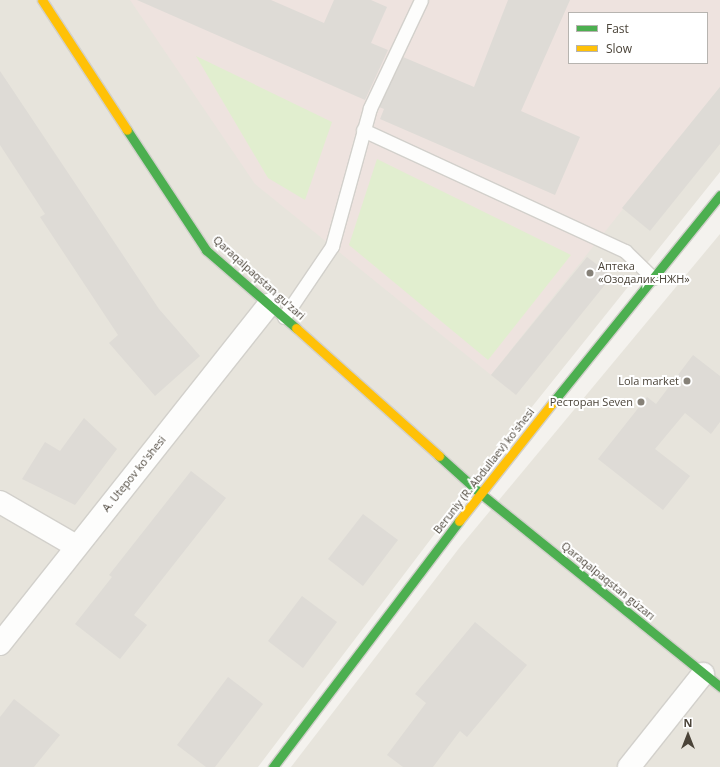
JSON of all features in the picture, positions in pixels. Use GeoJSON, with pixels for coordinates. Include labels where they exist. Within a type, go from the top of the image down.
{"type":"FeatureCollection","features":[{"type":"Feature","properties":{"kind":"street","name":"Qaraqalpaqstan gu'zari"},"geometry":{"type":"LineString","coordinates":[[42,0],[206,250],[277,311],[480,494]]}},
{"type":"Feature","properties":{"kind":"street","name":"Beruniy (R. Abdullaev) ko'shesi"},"geometry":{"type":"LineString","coordinates":[[273,767],[480,494],[720,195]]}},
{"type":"Feature","properties":{"kind":"street","name":"A. Utepov ko'shesi"},"geometry":{"type":"LineString","coordinates":[[0,644],[76,546],[277,311]]}},
{"type":"Feature","properties":{"kind":"street","name":"Qaraqalpaqstan gúzarı"},"geometry":{"type":"LineString","coordinates":[[480,494],[720,687]]}},
{"type":"Feature","properties":{"kind":"street"},"geometry":{"type":"LineString","coordinates":[[0,502],[76,546]]}},
{"type":"Feature","properties":{"kind":"street"},"geometry":{"type":"LineString","coordinates":[[628,767],[703,674]]}},
{"type":"Feature","properties":{"kind":"lane"},"geometry":{"type":"LineString","coordinates":[[277,311],[332,246],[370,108],[421,0]]}},
{"type":"Feature","properties":{"kind":"lane"},"geometry":{"type":"LineString","coordinates":[[363,130],[625,252],[653,278]]}},
{"type":"Feature","properties":{"kind":"shaded area"},"geometry":{"type":"Polygon","coordinates":[[[0,0],[720,0],[720,172],[515,428],[258,767],[0,767],[0,0]]]}},
{"type":"Feature","properties":{"kind":"shaded area"},"geometry":{"type":"Polygon","coordinates":[[[130,0],[720,0],[720,87],[491,375],[255,184],[130,0]]]}},
{"type":"Feature","properties":{"kind":"shaded area"},"geometry":{"type":"Polygon","coordinates":[[[720,234],[720,767],[291,767],[460,547],[720,234]]]}},
{"type":"Feature","properties":{"kind":"green space"},"geometry":{"type":"Polygon","coordinates":[[[196,56],[332,122],[305,200],[268,178],[196,56]]]}},
{"type":"Feature","properties":{"kind":"green space"},"geometry":{"type":"Polygon","coordinates":[[[377,159],[571,255],[488,360],[349,245],[377,159]]]}},
{"type":"Feature","properties":{"kind":"building"},"geometry":{"type":"Polygon","coordinates":[[[137,0],[271,0],[324,23],[334,0],[371,0],[387,7],[371,43],[388,50],[365,100],[137,0]]]}},
{"type":"Feature","properties":{"kind":"building"},"geometry":{"type":"Polygon","coordinates":[[[508,0],[570,0],[521,111],[580,137],[555,195],[380,119],[384,109],[379,107],[403,57],[474,87],[508,0]]]}},
{"type":"Feature","properties":{"kind":"building"},"geometry":{"type":"Polygon","coordinates":[[[0,71],[159,309],[200,356],[155,396],[109,343],[118,335],[40,217],[45,214],[0,145],[0,71]]]}},
{"type":"Feature","properties":{"kind":"building"},"geometry":{"type":"Polygon","coordinates":[[[720,87],[720,144],[650,231],[622,208],[720,87]]]}},
{"type":"Feature","properties":{"kind":"building"},"geometry":{"type":"Polygon","coordinates":[[[587,257],[612,276],[516,395],[491,375],[587,257]]]}},
{"type":"Feature","properties":{"kind":"building"},"geometry":{"type":"Polygon","coordinates":[[[693,355],[720,376],[720,422],[711,434],[685,413],[655,449],[690,476],[663,510],[598,459],[647,397],[656,404],[693,355]]]}},
{"type":"Feature","properties":{"kind":"building"},"geometry":{"type":"Polygon","coordinates":[[[84,418],[117,449],[75,505],[22,479],[45,442],[60,451],[84,418]]]}},
{"type":"Feature","properties":{"kind":"building"},"geometry":{"type":"Polygon","coordinates":[[[191,471],[226,498],[134,615],[147,625],[120,659],[75,624],[112,577],[109,575],[191,471]]]}},
{"type":"Feature","properties":{"kind":"building"},"geometry":{"type":"Polygon","coordinates":[[[363,514],[398,540],[363,586],[328,559],[363,514]]]}},
{"type":"Feature","properties":{"kind":"building"},"geometry":{"type":"Polygon","coordinates":[[[302,596],[337,622],[303,668],[268,641],[302,596]]]}},
{"type":"Feature","properties":{"kind":"building"},"geometry":{"type":"Polygon","coordinates":[[[475,622],[527,665],[467,737],[460,731],[433,767],[403,767],[387,755],[426,703],[415,694],[475,622]]]}},
{"type":"Feature","properties":{"kind":"building"},"geometry":{"type":"Polygon","coordinates":[[[228,677],[263,704],[215,767],[206,767],[177,745],[228,677]]]}},
{"type":"Feature","properties":{"kind":"building"},"geometry":{"type":"Polygon","coordinates":[[[14,699],[60,735],[34,767],[0,767],[0,717],[14,699]]]}},
{"type":"Feature","properties":{"kind":"traffic: fast"},"geometry":{"type":"LineString","coordinates":[[127,130],[206,250],[296,328]]}},
{"type":"Feature","properties":{"kind":"traffic: fast"},"geometry":{"type":"LineString","coordinates":[[553,402],[720,195]]}},
{"type":"Feature","properties":{"kind":"traffic: fast"},"geometry":{"type":"LineString","coordinates":[[439,456],[480,493],[720,687]]}},
{"type":"Feature","properties":{"kind":"traffic: fast"},"geometry":{"type":"LineString","coordinates":[[273,767],[459,521]]}},
{"type":"Feature","properties":{"kind":"traffic: slow"},"geometry":{"type":"LineString","coordinates":[[42,0],[127,130]]}},
{"type":"Feature","properties":{"kind":"traffic: slow"},"geometry":{"type":"LineString","coordinates":[[296,328],[439,456]]}},
{"type":"Feature","properties":{"kind":"traffic: slow"},"geometry":{"type":"LineString","coordinates":[[459,521],[553,402]]}},
{"type":"Feature","properties":{"kind":"place","name":"Аптека «Озодалик-НЖН»"},"geometry":{"type":"Point","coordinates":[590,273]}},
{"type":"Feature","properties":{"kind":"place","name":"Lola market"},"geometry":{"type":"Point","coordinates":[687,381]}},
{"type":"Feature","properties":{"kind":"place","name":"Ресторан Seven"},"geometry":{"type":"Point","coordinates":[641,402]}}]}
